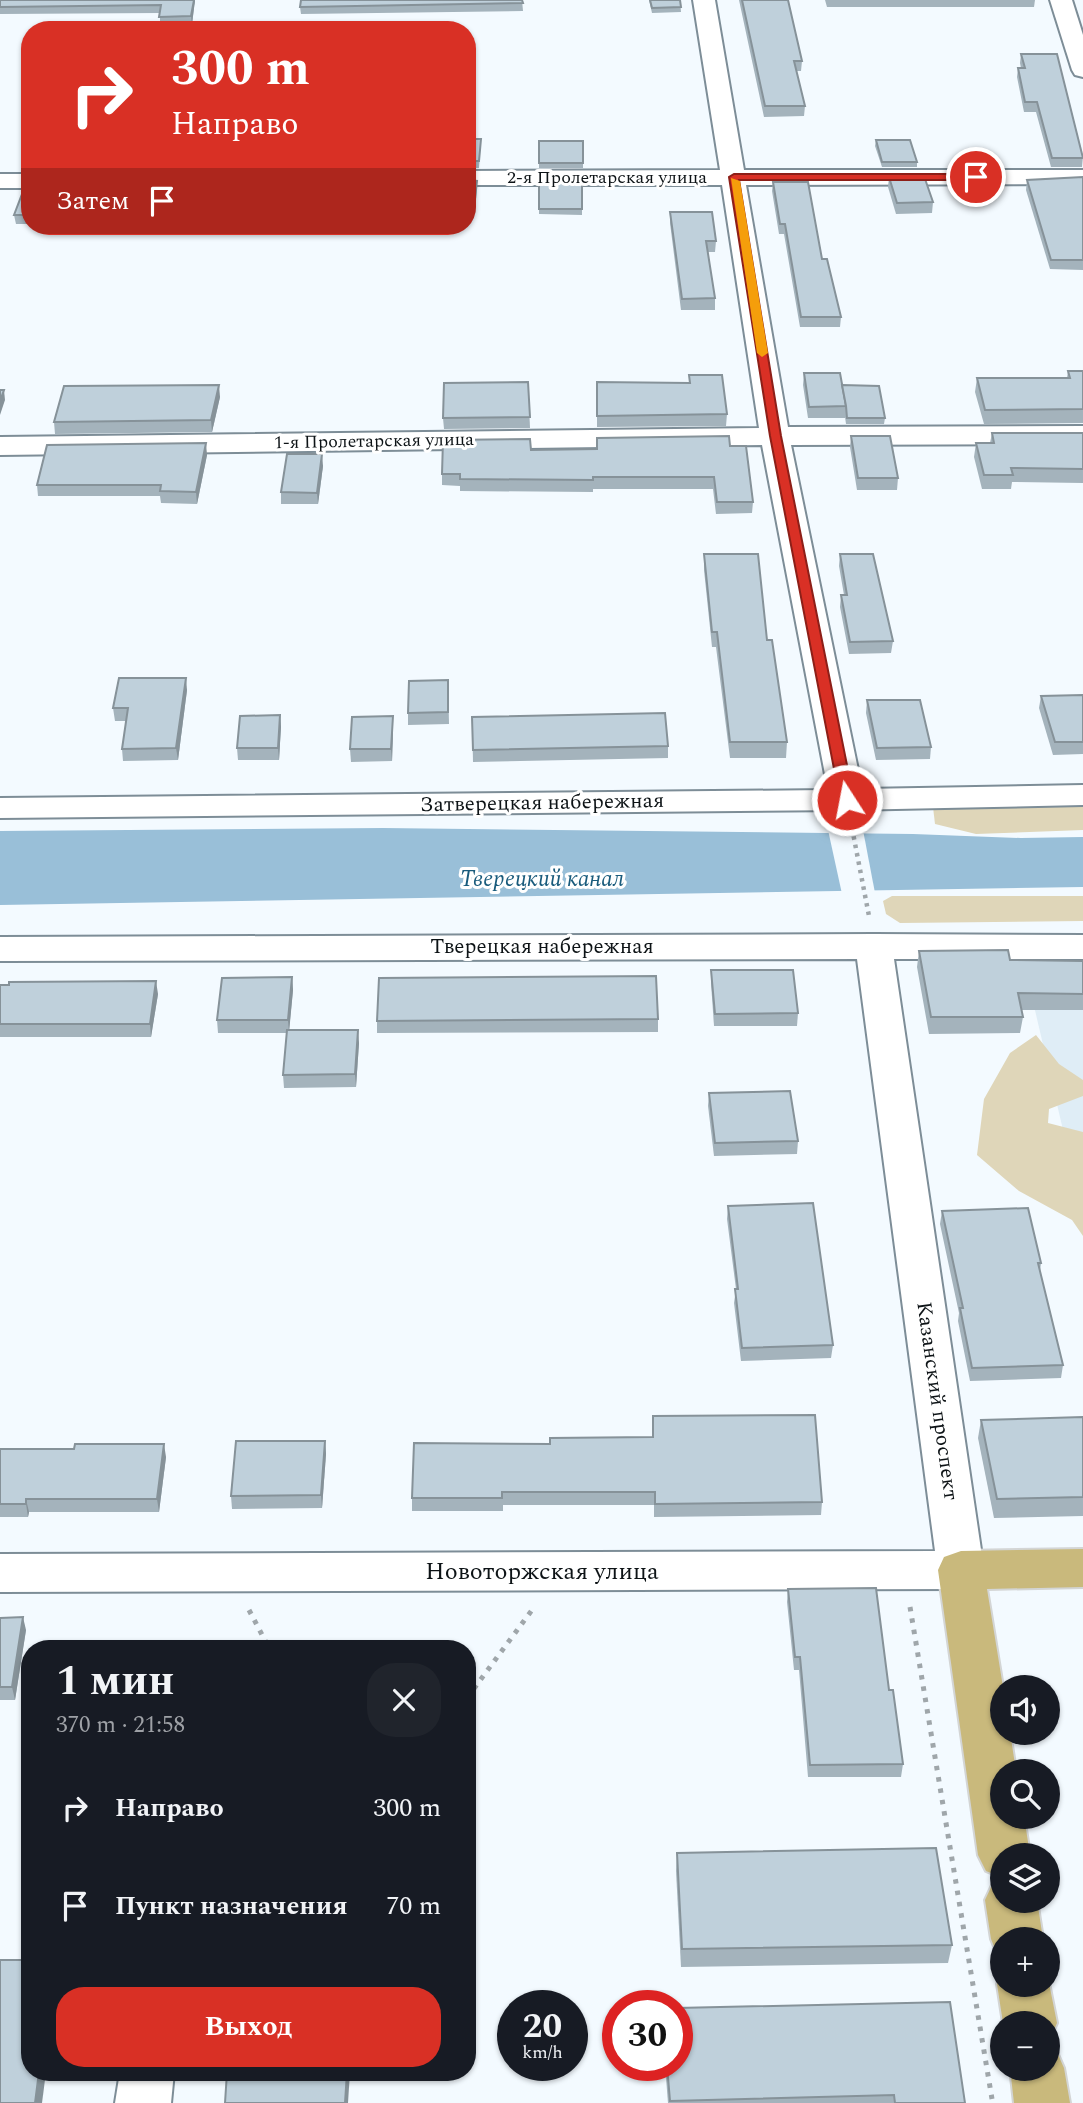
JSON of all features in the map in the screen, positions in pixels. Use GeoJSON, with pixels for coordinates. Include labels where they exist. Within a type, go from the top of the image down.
{"type":"FeatureCollection","features":[{"type":"Feature","properties":{"kind":"main road","name":"Новоторжская улица"},"geometry":{"type":"LineString","coordinates":[[961,1570],[1083,1568]]}},
{"type":"Feature","properties":{"kind":"main road","name":"Казанский проспект"},"geometry":{"type":"LineString","coordinates":[[961,1570],[1002,1843]]}},
{"type":"Feature","properties":{"kind":"main road"},"geometry":{"type":"LineString","coordinates":[[1039,2081],[1042,2103]]}},
{"type":"Feature","properties":{"kind":"street"},"geometry":{"type":"LineString","coordinates":[[704,0],[775,436],[847,800]]}},
{"type":"Feature","properties":{"kind":"street"},"geometry":{"type":"LineString","coordinates":[[1061,0],[1083,70]]}},
{"type":"Feature","properties":{"kind":"street","name":"2-я Пролетарская улица"},"geometry":{"type":"LineString","coordinates":[[476,178],[1083,177]]}},
{"type":"Feature","properties":{"kind":"street"},"geometry":{"type":"LineString","coordinates":[[0,181],[21,181]]}},
{"type":"Feature","properties":{"kind":"street","name":"1-я Пролетарская улица"},"geometry":{"type":"LineString","coordinates":[[0,446],[775,436],[1083,435]]}},
{"type":"Feature","properties":{"kind":"street","name":"Затверецкая набережная"},"geometry":{"type":"LineString","coordinates":[[0,808],[847,800],[1083,795]]}},
{"type":"Feature","properties":{"kind":"street","name":"Казанский проспект"},"geometry":{"type":"LineString","coordinates":[[874,946],[961,1570]]}},
{"type":"Feature","properties":{"kind":"street","name":"Тверецкая набережная"},"geometry":{"type":"LineString","coordinates":[[0,949],[1083,947]]}},
{"type":"Feature","properties":{"kind":"street","name":"Новоторжская улица"},"geometry":{"type":"LineString","coordinates":[[0,1573],[961,1570]]}},
{"type":"Feature","properties":{"kind":"street"},"geometry":{"type":"LineString","coordinates":[[143,2103],[146,2081]]}},
{"type":"Feature","properties":{"kind":"path"},"geometry":{"type":"LineString","coordinates":[[847,800],[874,946]]}},
{"type":"Feature","properties":{"kind":"path"},"geometry":{"type":"LineString","coordinates":[[476,1686],[559,1572]]}},
{"type":"Feature","properties":{"kind":"path"},"geometry":{"type":"LineString","coordinates":[[905,1572],[992,2103]]}},
{"type":"Feature","properties":{"kind":"shaded area"},"geometry":{"type":"Polygon","coordinates":[[[1083,803],[1083,830],[976,834],[935,824],[933,807],[1083,803]]]}},
{"type":"Feature","properties":{"kind":"shaded area"},"geometry":{"type":"Polygon","coordinates":[[[892,896],[1083,896],[1083,921],[900,923],[886,914],[883,901],[892,896]]]}},
{"type":"Feature","properties":{"kind":"shaded area"},"geometry":{"type":"Polygon","coordinates":[[[1023,959],[1083,959],[1083,1147],[1067,1147],[1023,959]]]}},
{"type":"Feature","properties":{"kind":"shaded area"},"geometry":{"type":"Polygon","coordinates":[[[1036,1035],[1059,1064],[1083,1080],[1083,1096],[1049,1109],[1048,1123],[1083,1132],[1083,1236],[1072,1220],[1019,1191],[977,1155],[984,1099],[1010,1053],[1036,1035]]]}},
{"type":"Feature","properties":{"kind":"water","name":"Тверецкий канал"},"geometry":{"type":"Polygon","coordinates":[[[383,828],[1083,837],[1083,887],[0,905],[0,831],[383,828]]]}},
{"type":"Feature","properties":{"kind":"pier"},"geometry":{"type":"Polygon","coordinates":[[[828,830],[863,830],[875,893],[842,894],[828,830]]]}},
{"type":"Feature","properties":{"kind":"building"},"geometry":{"type":"Polygon","coordinates":[[[0,0],[194,0],[191,16],[159,17],[161,5],[0,7],[0,0]]]}},
{"type":"Feature","properties":{"kind":"building"},"geometry":{"type":"Polygon","coordinates":[[[301,0],[522,0],[523,3],[300,7],[301,0]]]}},
{"type":"Feature","properties":{"kind":"building"},"geometry":{"type":"Polygon","coordinates":[[[650,0],[680,0],[681,7],[652,8],[650,0]]]}},
{"type":"Feature","properties":{"kind":"building"},"geometry":{"type":"Polygon","coordinates":[[[742,0],[788,0],[802,61],[794,61],[805,106],[765,106],[742,0]]]}},
{"type":"Feature","properties":{"kind":"building"},"geometry":{"type":"Polygon","coordinates":[[[1021,54],[1057,54],[1083,158],[1052,158],[1037,102],[1025,102],[1018,68],[1025,68],[1021,54]]]}},
{"type":"Feature","properties":{"kind":"building"},"geometry":{"type":"Polygon","coordinates":[[[476,139],[481,139],[479,161],[476,161],[476,139]]]}},
{"type":"Feature","properties":{"kind":"building"},"geometry":{"type":"Polygon","coordinates":[[[876,140],[910,140],[917,162],[882,162],[876,140]]]}},
{"type":"Feature","properties":{"kind":"building"},"geometry":{"type":"Polygon","coordinates":[[[539,141],[583,141],[583,163],[539,163],[539,141]]]}},
{"type":"Feature","properties":{"kind":"building"},"geometry":{"type":"Polygon","coordinates":[[[924,176],[933,202],[897,203],[889,177],[924,176]]]}},
{"type":"Feature","properties":{"kind":"building"},"geometry":{"type":"Polygon","coordinates":[[[1083,177],[1083,260],[1051,260],[1027,180],[1083,177]]]}},
{"type":"Feature","properties":{"kind":"building"},"geometry":{"type":"Polygon","coordinates":[[[539,182],[582,182],[582,209],[539,209],[539,182]]]}},
{"type":"Feature","properties":{"kind":"building"},"geometry":{"type":"Polygon","coordinates":[[[773,182],[808,182],[822,259],[827,259],[841,317],[801,317],[785,224],[780,224],[773,182]]]}},
{"type":"Feature","properties":{"kind":"building"},"geometry":{"type":"Polygon","coordinates":[[[21,197],[21,215],[14,215],[21,197]]]}},
{"type":"Feature","properties":{"kind":"building"},"geometry":{"type":"Polygon","coordinates":[[[670,212],[712,212],[716,241],[706,241],[715,298],[682,299],[670,212]]]}},
{"type":"Feature","properties":{"kind":"building"},"geometry":{"type":"Polygon","coordinates":[[[1068,371],[1083,371],[1083,409],[985,410],[977,378],[1070,378],[1068,371]]]}},
{"type":"Feature","properties":{"kind":"building"},"geometry":{"type":"Polygon","coordinates":[[[804,373],[840,373],[846,406],[809,407],[804,373]]]}},
{"type":"Feature","properties":{"kind":"building"},"geometry":{"type":"Polygon","coordinates":[[[689,375],[722,375],[727,414],[597,416],[597,382],[690,383],[689,375]]]}},
{"type":"Feature","properties":{"kind":"building"},"geometry":{"type":"Polygon","coordinates":[[[528,382],[530,417],[443,418],[444,383],[528,382]]]}},
{"type":"Feature","properties":{"kind":"building"},"geometry":{"type":"Polygon","coordinates":[[[219,385],[211,420],[54,422],[64,386],[219,385]]]}},
{"type":"Feature","properties":{"kind":"building"},"geometry":{"type":"Polygon","coordinates":[[[842,385],[879,386],[885,418],[847,418],[842,385]]]}},
{"type":"Feature","properties":{"kind":"building"},"geometry":{"type":"Polygon","coordinates":[[[992,433],[1083,433],[1083,469],[1011,468],[1013,475],[984,475],[976,443],[994,443],[992,433]]]}},
{"type":"Feature","properties":{"kind":"building"},"geometry":{"type":"Polygon","coordinates":[[[729,436],[730,446],[746,446],[753,502],[717,502],[714,477],[460,479],[460,474],[442,474],[443,440],[530,439],[531,450],[597,449],[597,438],[729,436]]]}},
{"type":"Feature","properties":{"kind":"building"},"geometry":{"type":"Polygon","coordinates":[[[851,436],[890,436],[898,478],[858,478],[851,436]]]}},
{"type":"Feature","properties":{"kind":"building"},"geometry":{"type":"Polygon","coordinates":[[[206,443],[196,492],[160,491],[161,485],[37,485],[47,445],[206,443]]]}},
{"type":"Feature","properties":{"kind":"building"},"geometry":{"type":"Polygon","coordinates":[[[287,454],[322,454],[317,493],[281,492],[287,454]]]}},
{"type":"Feature","properties":{"kind":"building"},"geometry":{"type":"Polygon","coordinates":[[[704,554],[758,554],[767,640],[772,640],[787,742],[730,742],[717,632],[712,632],[704,554]]]}},
{"type":"Feature","properties":{"kind":"building"},"geometry":{"type":"Polygon","coordinates":[[[840,554],[873,554],[893,641],[850,642],[841,595],[847,595],[840,554]]]}},
{"type":"Feature","properties":{"kind":"building"},"geometry":{"type":"Polygon","coordinates":[[[119,678],[186,678],[176,748],[122,749],[128,708],[113,708],[119,678]]]}},
{"type":"Feature","properties":{"kind":"building"},"geometry":{"type":"Polygon","coordinates":[[[448,680],[448,712],[408,713],[409,681],[448,680]]]}},
{"type":"Feature","properties":{"kind":"building"},"geometry":{"type":"Polygon","coordinates":[[[1083,695],[1083,742],[1055,742],[1041,696],[1083,695]]]}},
{"type":"Feature","properties":{"kind":"building"},"geometry":{"type":"Polygon","coordinates":[[[867,700],[920,700],[931,747],[877,748],[867,700]]]}},
{"type":"Feature","properties":{"kind":"building"},"geometry":{"type":"Polygon","coordinates":[[[665,713],[668,746],[473,750],[472,717],[665,713]]]}},
{"type":"Feature","properties":{"kind":"building"},"geometry":{"type":"Polygon","coordinates":[[[280,715],[278,748],[237,748],[240,716],[280,715]]]}},
{"type":"Feature","properties":{"kind":"building"},"geometry":{"type":"Polygon","coordinates":[[[393,716],[391,749],[350,749],[352,717],[393,716]]]}},
{"type":"Feature","properties":{"kind":"building"},"geometry":{"type":"Polygon","coordinates":[[[1008,950],[1010,960],[1083,961],[1083,994],[1018,993],[1023,1017],[931,1017],[919,951],[1008,950]]]}},
{"type":"Feature","properties":{"kind":"building"},"geometry":{"type":"Polygon","coordinates":[[[711,970],[793,970],[798,1013],[715,1014],[711,970]]]}},
{"type":"Feature","properties":{"kind":"building"},"geometry":{"type":"Polygon","coordinates":[[[656,976],[658,1019],[377,1021],[379,978],[656,976]]]}},
{"type":"Feature","properties":{"kind":"building"},"geometry":{"type":"Polygon","coordinates":[[[292,977],[288,1020],[217,1020],[222,978],[292,977]]]}},
{"type":"Feature","properties":{"kind":"building"},"geometry":{"type":"Polygon","coordinates":[[[156,981],[150,1024],[0,1024],[0,985],[9,985],[9,982],[156,981]]]}},
{"type":"Feature","properties":{"kind":"building"},"geometry":{"type":"Polygon","coordinates":[[[287,1030],[358,1030],[355,1074],[283,1075],[287,1030]]]}},
{"type":"Feature","properties":{"kind":"building"},"geometry":{"type":"Polygon","coordinates":[[[790,1091],[798,1141],[715,1143],[709,1093],[790,1091]]]}},
{"type":"Feature","properties":{"kind":"building"},"geometry":{"type":"Polygon","coordinates":[[[813,1203],[833,1345],[742,1348],[728,1206],[813,1203]]]}},
{"type":"Feature","properties":{"kind":"building"},"geometry":{"type":"Polygon","coordinates":[[[1028,1208],[1041,1263],[1038,1263],[1063,1365],[972,1368],[960,1308],[963,1308],[942,1211],[1028,1208]]]}},
{"type":"Feature","properties":{"kind":"building"},"geometry":{"type":"Polygon","coordinates":[[[815,1415],[822,1502],[655,1504],[655,1492],[502,1492],[502,1498],[412,1498],[414,1443],[550,1444],[550,1438],[653,1437],[653,1416],[815,1415]]]}},
{"type":"Feature","properties":{"kind":"building"},"geometry":{"type":"Polygon","coordinates":[[[1083,1417],[1083,1497],[997,1499],[981,1420],[1083,1417]]]}},
{"type":"Feature","properties":{"kind":"building"},"geometry":{"type":"Polygon","coordinates":[[[236,1441],[325,1441],[321,1495],[231,1496],[236,1441]]]}},
{"type":"Feature","properties":{"kind":"building"},"geometry":{"type":"Polygon","coordinates":[[[75,1444],[164,1444],[157,1499],[26,1499],[26,1504],[0,1504],[0,1449],[74,1449],[75,1444]]]}},
{"type":"Feature","properties":{"kind":"building"},"geometry":{"type":"Polygon","coordinates":[[[876,1588],[889,1690],[893,1690],[903,1764],[810,1765],[800,1657],[795,1657],[788,1589],[876,1588]]]}},
{"type":"Feature","properties":{"kind":"building"},"geometry":{"type":"Polygon","coordinates":[[[23,1617],[12,1687],[0,1687],[0,1618],[23,1617]]]}},
{"type":"Feature","properties":{"kind":"building"},"geometry":{"type":"Polygon","coordinates":[[[936,1848],[952,1945],[682,1949],[677,1853],[936,1848]]]}},
{"type":"Feature","properties":{"kind":"building"},"geometry":{"type":"Polygon","coordinates":[[[0,1960],[21,1960],[21,2081],[38,2081],[35,2103],[0,2103],[0,1960]]]}},
{"type":"Feature","properties":{"kind":"building"},"geometry":{"type":"Polygon","coordinates":[[[950,2002],[965,2103],[895,2103],[894,2095],[670,2101],[668,2081],[693,2081],[693,2008],[950,2002]]]}},
{"type":"Feature","properties":{"kind":"building"},"geometry":{"type":"Polygon","coordinates":[[[226,2081],[346,2081],[345,2103],[225,2103],[226,2081]]]}},
{"type":"Feature","properties":{"kind":"slow traffic"},"geometry":{"type":"LineString","coordinates":[[735,181],[762,353]]}},
{"type":"Feature","properties":{"kind":"route"},"geometry":{"type":"LineString","coordinates":[[847,800],[775,436],[734,177],[976,177]]}}]}
